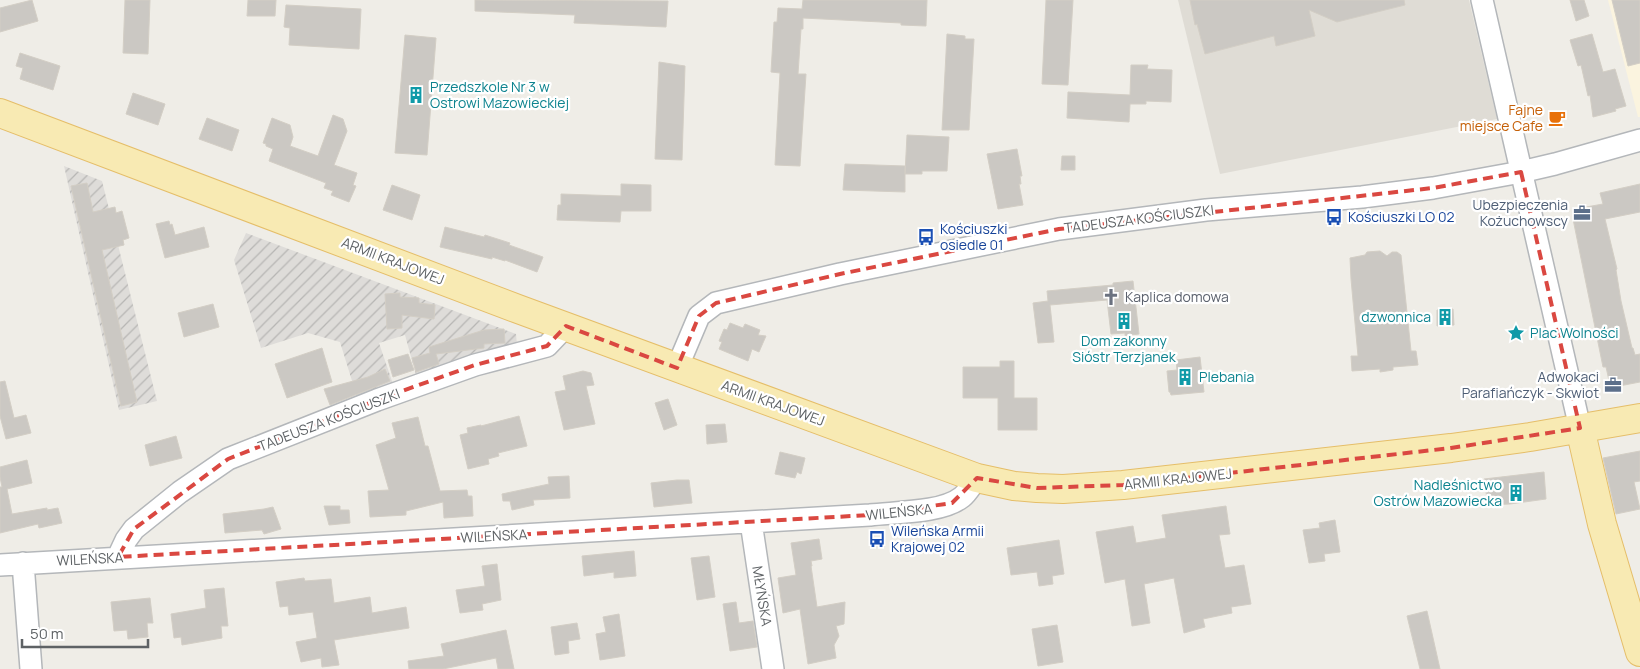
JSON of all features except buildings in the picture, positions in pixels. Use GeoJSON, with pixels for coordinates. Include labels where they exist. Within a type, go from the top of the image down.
{"type":"FeatureCollection","features":[{"type":"Feature","properties":{"kind":"main road","name":"ARMII KRAJOWEJ"},"geometry":{"type":"LineString","coordinates":[[0,113],[677,368],[977,478],[1014,486],[1063,489],[1123,485],[1459,447],[1640,418]]}},
{"type":"Feature","properties":{"kind":"main road"},"geometry":{"type":"LineString","coordinates":[[1580,428],[1602,524],[1640,652]]}},
{"type":"Feature","properties":{"kind":"street"},"geometry":{"type":"LineString","coordinates":[[1482,0],[1580,428]]}},
{"type":"Feature","properties":{"kind":"street","name":"TADEUSZA KOŚCIUSZKI"},"geometry":{"type":"LineString","coordinates":[[677,368],[699,316],[716,303],[840,274],[1059,229],[1206,210],[1433,188],[1521,172],[1640,140]]}},
{"type":"Feature","properties":{"kind":"street","name":"TADEUSZA KOŚCIUSZKI"},"geometry":{"type":"LineString","coordinates":[[118,557],[134,529],[180,492],[228,459],[377,400],[466,368],[547,346],[566,326]]}},
{"type":"Feature","properties":{"kind":"street","name":"WILEŃSKA"},"geometry":{"type":"LineString","coordinates":[[0,565],[870,515],[938,508],[964,496],[977,478]]}},
{"type":"Feature","properties":{"kind":"street","name":"MŁYŃSKA"},"geometry":{"type":"LineString","coordinates":[[751,522],[773,669]]}},
{"type":"Feature","properties":{"kind":"street"},"geometry":{"type":"LineString","coordinates":[[23,563],[31,669]]}},
{"type":"Feature","properties":{"kind":"highlighted area"},"geometry":{"type":"Polygon","coordinates":[[[1521,172],[1580,428],[1451,448],[1123,485],[1037,488],[977,478],[952,503],[870,515],[118,557],[134,529],[228,459],[377,400],[475,365],[547,346],[566,326],[677,368],[699,316],[716,303],[840,274],[1059,229],[1433,188],[1521,172]]]}},
{"type":"Feature","properties":{"kind":"shaded area"},"geometry":{"type":"Polygon","coordinates":[[[1178,0],[1469,0],[1497,119],[1220,174],[1178,0]]]}},
{"type":"Feature","properties":{"kind":"shaded area"},"geometry":{"type":"Polygon","coordinates":[[[1608,0],[1640,0],[1640,117],[1638,117],[1608,0]]]}},
{"type":"Feature","properties":{"kind":"shaded area"},"geometry":{"type":"Polygon","coordinates":[[[64,166],[102,181],[157,401],[119,410],[64,166]]]}},
{"type":"Feature","properties":{"kind":"shaded area"},"geometry":{"type":"Polygon","coordinates":[[[246,233],[516,334],[517,345],[416,375],[405,335],[379,343],[393,384],[357,397],[340,342],[308,333],[261,348],[234,260],[246,233]]]}},
{"type":"Feature","properties":{"kind":"place","name":"Przedszkole Nr 3 w Ostrowi Mazowieckiej"},"geometry":{"type":"Point","coordinates":[416,95]}},
{"type":"Feature","properties":{"kind":"place","name":"Fajne miejsce Cafe"},"geometry":{"type":"Point","coordinates":[1557,118]}},
{"type":"Feature","properties":{"kind":"place","name":"Ubezpieczenia Kożuchowscy"},"geometry":{"type":"Point","coordinates":[1582,213]}},
{"type":"Feature","properties":{"kind":"place","name":"Kościuszki LO 02"},"geometry":{"type":"Point","coordinates":[1334,217]}},
{"type":"Feature","properties":{"kind":"place","name":"Kościuszki osiedle 01"},"geometry":{"type":"Point","coordinates":[926,237]}},
{"type":"Feature","properties":{"kind":"place","name":"Kaplica domowa"},"geometry":{"type":"Point","coordinates":[1111,297]}},
{"type":"Feature","properties":{"kind":"place","name":"dzwonnica"},"geometry":{"type":"Point","coordinates":[1445,317]}},
{"type":"Feature","properties":{"kind":"place","name":"Dom zakonny Sióstr Terzjanek"},"geometry":{"type":"Point","coordinates":[1124,321]}},
{"type":"Feature","properties":{"kind":"place","name":"Plac Wolności"},"geometry":{"type":"Point","coordinates":[1516,333]}},
{"type":"Feature","properties":{"kind":"place","name":"Plebania"},"geometry":{"type":"Point","coordinates":[1185,377]}},
{"type":"Feature","properties":{"kind":"place","name":"Adwokaci Parafiańczyk - Skwiot"},"geometry":{"type":"Point","coordinates":[1613,385]}},
{"type":"Feature","properties":{"kind":"place","name":"Nadleśnictwo Ostrów Mazowiecka"},"geometry":{"type":"Point","coordinates":[1516,493]}},
{"type":"Feature","properties":{"kind":"place","name":"Wileńska Armii Krajowej 02"},"geometry":{"type":"Point","coordinates":[877,539]}}]}
